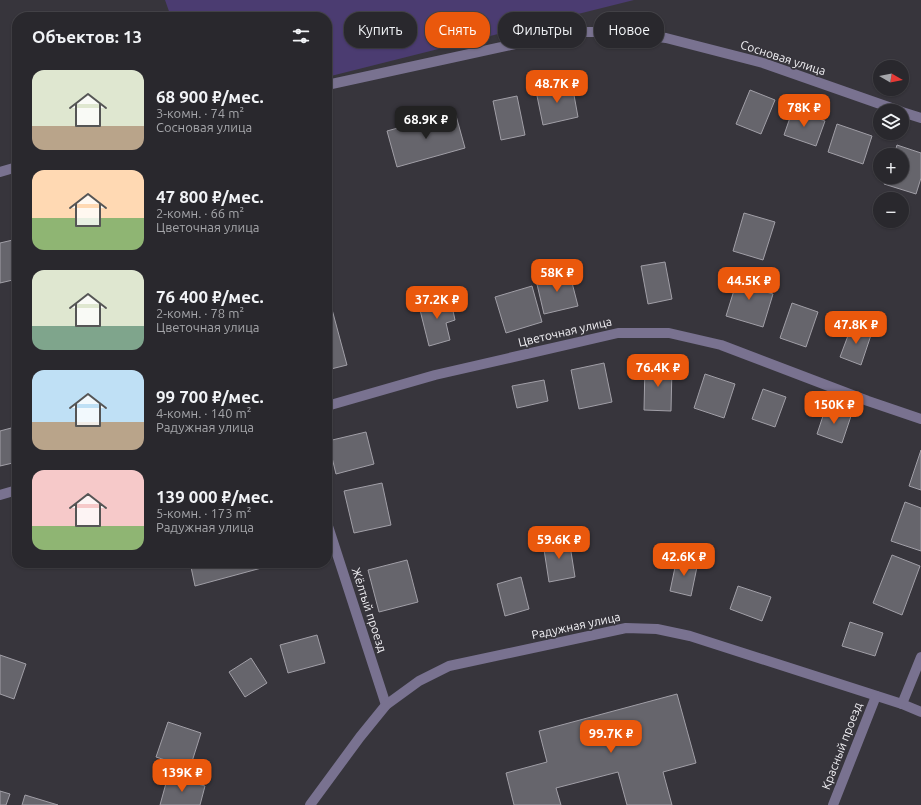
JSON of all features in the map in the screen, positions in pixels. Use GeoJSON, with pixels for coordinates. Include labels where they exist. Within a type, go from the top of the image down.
{"type":"FeatureCollection","features":[{"type":"Feature","properties":{"kind":"street","name":"Сосновая улица"},"geometry":{"type":"LineString","coordinates":[[332,84],[570,32],[615,32],[666,38],[763,63],[881,104]]}},
{"type":"Feature","properties":{"kind":"street","name":"Сосновая улица"},"geometry":{"type":"LineString","coordinates":[[909,114],[921,118]]}},
{"type":"Feature","properties":{"kind":"street"},"geometry":{"type":"LineString","coordinates":[[0,172],[12,168]]}},
{"type":"Feature","properties":{"kind":"street","name":"Цветочная улица"},"geometry":{"type":"LineString","coordinates":[[332,405],[435,375],[618,333],[669,333],[721,346],[868,401],[921,419]]}},
{"type":"Feature","properties":{"kind":"street"},"geometry":{"type":"LineString","coordinates":[[0,495],[12,491]]}},
{"type":"Feature","properties":{"kind":"street","name":"Жёлтый проезд"},"geometry":{"type":"LineString","coordinates":[[332,538],[386,705]]}},
{"type":"Feature","properties":{"kind":"street","name":"Радужная улица"},"geometry":{"type":"LineString","coordinates":[[310,805],[360,737],[386,705],[419,681],[449,666],[626,628],[657,629],[690,636],[902,704],[921,712]]}},
{"type":"Feature","properties":{"kind":"street"},"geometry":{"type":"LineString","coordinates":[[902,704],[921,657]]}},
{"type":"Feature","properties":{"kind":"street","name":"Красный проезд"},"geometry":{"type":"LineString","coordinates":[[834,805],[876,696]]}},
{"type":"Feature","properties":{"kind":"shaded area"},"geometry":{"type":"Polygon","coordinates":[[[165,0],[634,0],[586,12],[498,12],[498,34],[490,36],[490,12],[425,12],[425,48],[443,48],[332,76],[332,12],[169,12],[165,0]]]}},
{"type":"Feature","properties":{"kind":"building"},"geometry":{"type":"Polygon","coordinates":[[[572,84],[578,117],[543,125],[536,91],[572,84]]]}},
{"type":"Feature","properties":{"kind":"building"},"geometry":{"type":"Polygon","coordinates":[[[750,90],[775,100],[761,134],[736,124],[750,90]]]}},
{"type":"Feature","properties":{"kind":"building"},"geometry":{"type":"Polygon","coordinates":[[[517,96],[525,135],[501,140],[493,101],[517,96]]]}},
{"type":"Feature","properties":{"kind":"building"},"geometry":{"type":"Polygon","coordinates":[[[793,109],[825,121],[816,146],[784,135],[793,109]]]}},
{"type":"Feature","properties":{"kind":"building"},"geometry":{"type":"Polygon","coordinates":[[[455,112],[465,148],[397,167],[387,131],[455,112]]]}},
{"type":"Feature","properties":{"kind":"building"},"geometry":{"type":"Polygon","coordinates":[[[837,124],[872,136],[863,164],[828,152],[837,124]]]}},
{"type":"Feature","properties":{"kind":"building"},"geometry":{"type":"Polygon","coordinates":[[[897,145],[906,148],[896,148],[897,145]]]}},
{"type":"Feature","properties":{"kind":"building"},"geometry":{"type":"Polygon","coordinates":[[[909,149],[921,153],[921,178],[916,194],[884,184],[909,184],[909,149]]]}},
{"type":"Feature","properties":{"kind":"building"},"geometry":{"type":"Polygon","coordinates":[[[744,213],[775,222],[763,260],[733,251],[744,213]]]}},
{"type":"Feature","properties":{"kind":"building"},"geometry":{"type":"Polygon","coordinates":[[[12,240],[12,280],[0,283],[0,243],[12,240]]]}},
{"type":"Feature","properties":{"kind":"building"},"geometry":{"type":"Polygon","coordinates":[[[665,262],[672,299],[648,304],[641,266],[665,262]]]}},
{"type":"Feature","properties":{"kind":"building"},"geometry":{"type":"Polygon","coordinates":[[[569,271],[578,306],[544,314],[536,280],[569,271]]]}},
{"type":"Feature","properties":{"kind":"building"},"geometry":{"type":"Polygon","coordinates":[[[740,271],[756,276],[753,288],[773,294],[763,327],[726,316],[740,271]]]}},
{"type":"Feature","properties":{"kind":"building"},"geometry":{"type":"Polygon","coordinates":[[[532,286],[542,322],[506,333],[495,297],[532,286]]]}},
{"type":"Feature","properties":{"kind":"building"},"geometry":{"type":"Polygon","coordinates":[[[450,297],[455,320],[446,323],[450,340],[429,346],[419,306],[450,297]]]}},
{"type":"Feature","properties":{"kind":"building"},"geometry":{"type":"Polygon","coordinates":[[[792,303],[818,312],[806,347],[780,338],[792,303]]]}},
{"type":"Feature","properties":{"kind":"building"},"geometry":{"type":"Polygon","coordinates":[[[332,309],[347,365],[332,369],[332,309]]]}},
{"type":"Feature","properties":{"kind":"building"},"geometry":{"type":"Polygon","coordinates":[[[852,325],[872,332],[861,365],[840,357],[852,325]]]}},
{"type":"Feature","properties":{"kind":"building"},"geometry":{"type":"Polygon","coordinates":[[[604,363],[612,402],[579,409],[571,370],[604,363]]]}},
{"type":"Feature","properties":{"kind":"building"},"geometry":{"type":"Polygon","coordinates":[[[645,366],[672,367],[671,411],[644,410],[645,366]]]}},
{"type":"Feature","properties":{"kind":"building"},"geometry":{"type":"Polygon","coordinates":[[[705,374],[735,384],[724,418],[694,408],[705,374]]]}},
{"type":"Feature","properties":{"kind":"building"},"geometry":{"type":"Polygon","coordinates":[[[544,380],[548,401],[517,408],[512,386],[544,380]]]}},
{"type":"Feature","properties":{"kind":"building"},"geometry":{"type":"Polygon","coordinates":[[[763,389],[786,397],[775,427],[752,419],[763,389]]]}},
{"type":"Feature","properties":{"kind":"building"},"geometry":{"type":"Polygon","coordinates":[[[826,407],[851,416],[842,443],[817,434],[826,407]]]}},
{"type":"Feature","properties":{"kind":"building"},"geometry":{"type":"Polygon","coordinates":[[[12,428],[12,463],[0,466],[0,431],[12,428]]]}},
{"type":"Feature","properties":{"kind":"building"},"geometry":{"type":"Polygon","coordinates":[[[366,432],[374,464],[336,474],[332,458],[332,440],[366,432]]]}},
{"type":"Feature","properties":{"kind":"building"},"geometry":{"type":"Polygon","coordinates":[[[921,450],[921,490],[909,486],[921,450]]]}},
{"type":"Feature","properties":{"kind":"building"},"geometry":{"type":"Polygon","coordinates":[[[382,483],[391,525],[354,533],[344,491],[382,483]]]}},
{"type":"Feature","properties":{"kind":"building"},"geometry":{"type":"Polygon","coordinates":[[[905,502],[921,508],[921,551],[891,541],[905,502]]]}},
{"type":"Feature","properties":{"kind":"building"},"geometry":{"type":"Polygon","coordinates":[[[569,539],[575,577],[549,582],[543,543],[569,539]]]}},
{"type":"Feature","properties":{"kind":"building"},"geometry":{"type":"Polygon","coordinates":[[[892,555],[920,566],[902,615],[873,603],[892,555]]]}},
{"type":"Feature","properties":{"kind":"building"},"geometry":{"type":"Polygon","coordinates":[[[677,558],[698,562],[691,596],[670,591],[677,558]]]}},
{"type":"Feature","properties":{"kind":"building"},"geometry":{"type":"Polygon","coordinates":[[[407,560],[418,602],[379,612],[368,570],[407,560]]]}},
{"type":"Feature","properties":{"kind":"building"},"geometry":{"type":"Polygon","coordinates":[[[191,568],[262,568],[195,586],[191,568]]]}},
{"type":"Feature","properties":{"kind":"building"},"geometry":{"type":"Polygon","coordinates":[[[521,577],[529,609],[505,616],[497,584],[521,577]]]}},
{"type":"Feature","properties":{"kind":"building"},"geometry":{"type":"Polygon","coordinates":[[[738,586],[771,597],[762,621],[730,609],[738,586]]]}},
{"type":"Feature","properties":{"kind":"building"},"geometry":{"type":"Polygon","coordinates":[[[850,622],[883,633],[875,656],[842,646],[850,622]]]}},
{"type":"Feature","properties":{"kind":"building"},"geometry":{"type":"Polygon","coordinates":[[[317,635],[325,663],[288,673],[280,645],[317,635]]]}},
{"type":"Feature","properties":{"kind":"building"},"geometry":{"type":"Polygon","coordinates":[[[0,655],[26,664],[14,699],[0,694],[0,655]]]}},
{"type":"Feature","properties":{"kind":"building"},"geometry":{"type":"Polygon","coordinates":[[[251,658],[267,683],[245,697],[229,672],[251,658]]]}},
{"type":"Feature","properties":{"kind":"building"},"geometry":{"type":"Polygon","coordinates":[[[677,694],[696,763],[663,772],[672,805],[627,805],[618,772],[556,788],[561,805],[514,805],[506,773],[547,762],[539,731],[677,694]]]}},
{"type":"Feature","properties":{"kind":"building"},"geometry":{"type":"Polygon","coordinates":[[[168,722],[201,733],[190,768],[156,757],[168,722]]]}},
{"type":"Feature","properties":{"kind":"building"},"geometry":{"type":"Polygon","coordinates":[[[168,776],[205,786],[200,805],[160,805],[168,776]]]}},
{"type":"Feature","properties":{"kind":"building"},"geometry":{"type":"Polygon","coordinates":[[[0,791],[10,794],[6,805],[0,805],[0,791]]]}},
{"type":"Feature","properties":{"kind":"building"},"geometry":{"type":"Polygon","coordinates":[[[25,795],[58,805],[22,805],[25,795]]]}}]}
